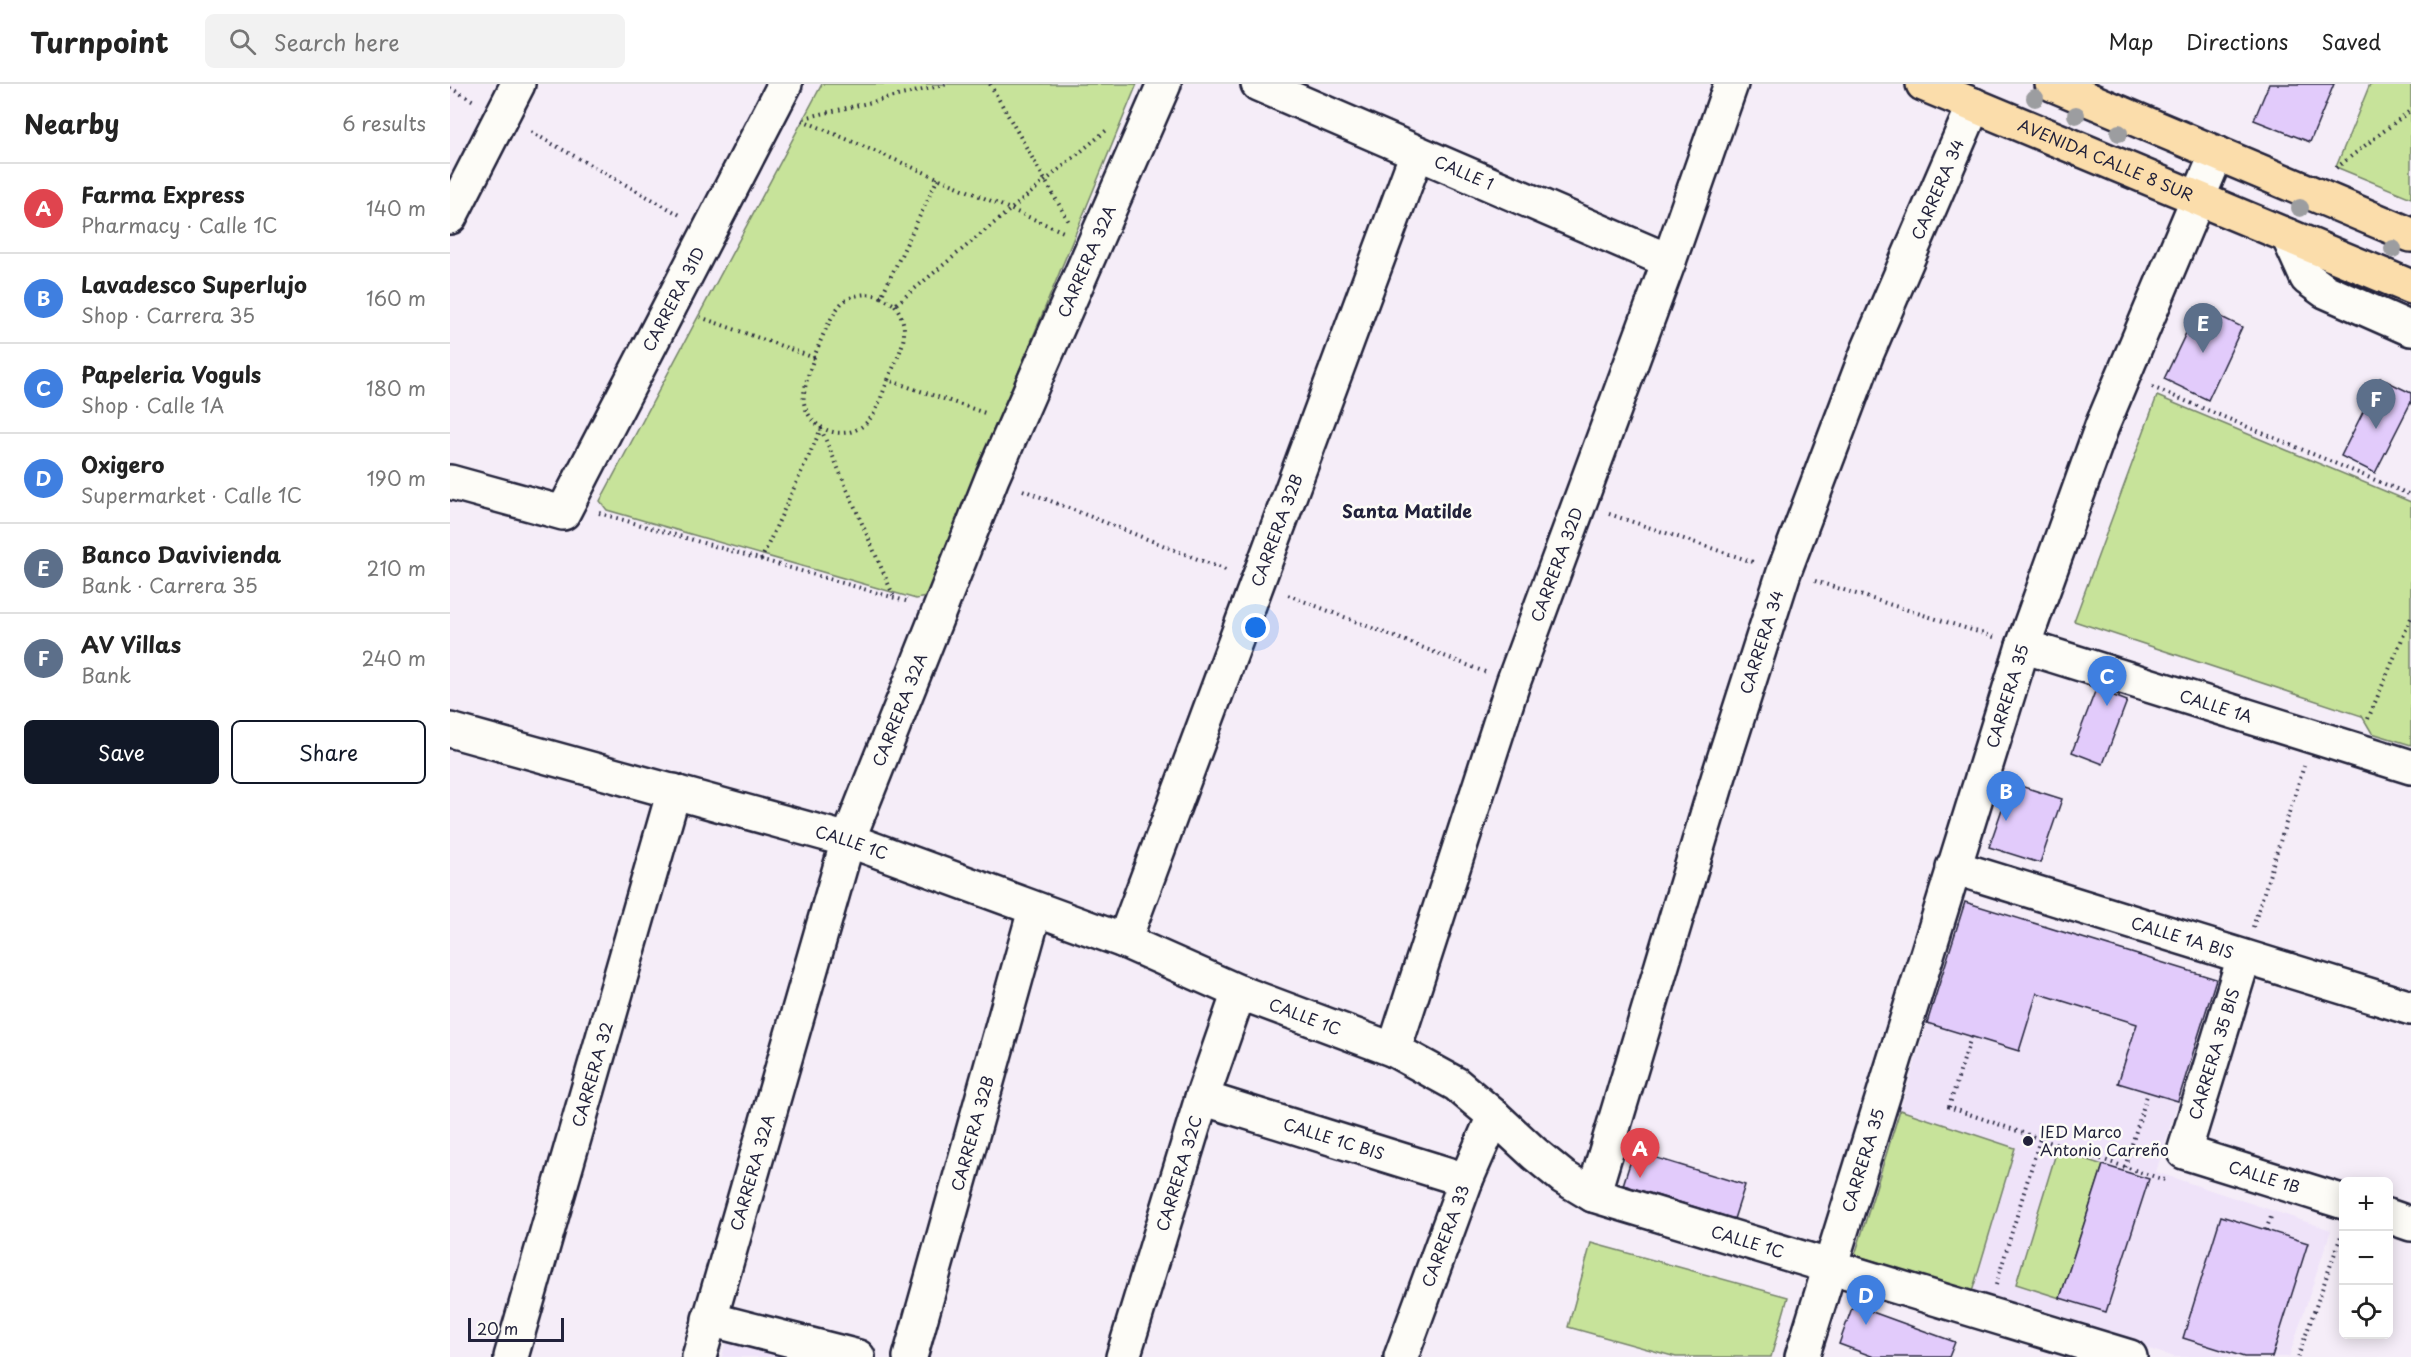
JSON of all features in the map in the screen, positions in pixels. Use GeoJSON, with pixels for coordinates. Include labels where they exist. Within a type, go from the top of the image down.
{"type":"FeatureCollection","features":[{"type":"Feature","properties":{"kind":"main road","name":"AVENIDA CALLE 8 SUR"},"geometry":{"type":"LineString","coordinates":[[1923,84],[2411,287]]}},
{"type":"Feature","properties":{"kind":"main road"},"geometry":{"type":"LineString","coordinates":[[2052,84],[2411,235]]}},
{"type":"Feature","properties":{"kind":"street"},"geometry":{"type":"LineString","coordinates":[[450,217],[518,84]]}},
{"type":"Feature","properties":{"kind":"street","name":"CARRERA 31D"},"geometry":{"type":"LineString","coordinates":[[563,513],[785,84]]}},
{"type":"Feature","properties":{"kind":"street","name":"CARRERA 32A"},"geometry":{"type":"LineString","coordinates":[[699,1357],[848,840],[992,478],[1164,84]]}},
{"type":"Feature","properties":{"kind":"street","name":"CALLE 1"},"geometry":{"type":"LineString","coordinates":[[1258,84],[1669,261]]}},
{"type":"Feature","properties":{"kind":"street","name":"CARRERA 32D"},"geometry":{"type":"LineString","coordinates":[[1394,1050],[1513,683],[1669,261],[1731,84]]}},
{"type":"Feature","properties":{"kind":"street","name":"CARRERA 34"},"geometry":{"type":"LineString","coordinates":[[1593,1195],[1719,772],[1784,572],[1867,353],[1974,105]]}},
{"type":"Feature","properties":{"kind":"street","name":"CARRERA 32B"},"geometry":{"type":"LineString","coordinates":[[1124,941],[1417,153]]}},
{"type":"Feature","properties":{"kind":"street","name":"CARRERA 35"},"geometry":{"type":"LineString","coordinates":[[1802,1357],[2023,646],[2102,426],[2217,153]]}},
{"type":"Feature","properties":{"kind":"street"},"geometry":{"type":"LineString","coordinates":[[2288,236],[2307,278],[2325,291],[2411,329]]}},
{"type":"Feature","properties":{"kind":"street"},"geometry":{"type":"LineString","coordinates":[[450,482],[563,513]]}},
{"type":"Feature","properties":{"kind":"street","name":"CALLE 1A"},"geometry":{"type":"LineString","coordinates":[[2023,646],[2411,767]]}},
{"type":"Feature","properties":{"kind":"street","name":"CALLE 1C"},"geometry":{"type":"LineString","coordinates":[[450,730],[848,840],[1124,941],[1239,992],[1394,1050],[1456,1084],[1534,1154],[1563,1177],[1593,1195],[1988,1314],[2063,1347],[2130,1357]]}},
{"type":"Feature","properties":{"kind":"street","name":"CARRERA 32"},"geometry":{"type":"LineString","coordinates":[[511,1357],[674,791]]}},
{"type":"Feature","properties":{"kind":"street","name":"CALLE 1A BIS"},"geometry":{"type":"LineString","coordinates":[[1953,867],[2411,1008]]}},
{"type":"Feature","properties":{"kind":"street","name":"CARRERA 32B"},"geometry":{"type":"LineString","coordinates":[[910,1357],[1035,910]]}},
{"type":"Feature","properties":{"kind":"street","name":"CARRERA 35 BIS"},"geometry":{"type":"LineString","coordinates":[[2184,1152],[2244,957]]}},
{"type":"Feature","properties":{"kind":"street","name":"CARRERA 32C"},"geometry":{"type":"LineString","coordinates":[[1123,1357],[1202,1098],[1239,992]]}},
{"type":"Feature","properties":{"kind":"street","name":"CALLE 1C BIS"},"geometry":{"type":"LineString","coordinates":[[1202,1098],[1466,1180]]}},
{"type":"Feature","properties":{"kind":"street","name":"CARRERA 33"},"geometry":{"type":"LineString","coordinates":[[1401,1357],[1466,1180],[1494,1116]]}},
{"type":"Feature","properties":{"kind":"street","name":"CALLE 1B"},"geometry":{"type":"LineString","coordinates":[[2184,1152],[2339,1201]]}},
{"type":"Feature","properties":{"kind":"street"},"geometry":{"type":"LineString","coordinates":[[2393,1218],[2411,1224]]}},
{"type":"Feature","properties":{"kind":"street"},"geometry":{"type":"LineString","coordinates":[[709,1319],[858,1357]]}},
{"type":"Feature","properties":{"kind":"path"},"geometry":{"type":"LineString","coordinates":[[948,84],[800,119],[1011,208],[1069,235]]}},
{"type":"Feature","properties":{"kind":"path"},"geometry":{"type":"LineString","coordinates":[[990,84],[1073,229]]}},
{"type":"Feature","properties":{"kind":"path"},"geometry":{"type":"LineString","coordinates":[[450,88],[480,104]]}},
{"type":"Feature","properties":{"kind":"path"},"geometry":{"type":"LineString","coordinates":[[2327,176],[2411,110]]}},
{"type":"Feature","properties":{"kind":"path"},"geometry":{"type":"LineString","coordinates":[[895,305],[1114,124]]}},
{"type":"Feature","properties":{"kind":"path"},"geometry":{"type":"LineString","coordinates":[[524,128],[685,218]]}},
{"type":"Feature","properties":{"kind":"path"},"geometry":{"type":"LineString","coordinates":[[881,297],[938,178]]}},
{"type":"Feature","properties":{"kind":"path"},"geometry":{"type":"LineString","coordinates":[[821,429],[843,433],[860,428],[867,422],[888,380],[905,338],[903,321],[895,305],[881,297],[864,294],[841,303],[836,309],[815,358],[804,402],[811,419],[821,429],[895,598]]}},
{"type":"Feature","properties":{"kind":"path"},"geometry":{"type":"LineString","coordinates":[[694,316],[815,358]]}},
{"type":"Feature","properties":{"kind":"path"},"geometry":{"type":"LineString","coordinates":[[2123,376],[2411,495]]}},
{"type":"Feature","properties":{"kind":"path"},"geometry":{"type":"LineString","coordinates":[[888,380],[992,416]]}},
{"type":"Feature","properties":{"kind":"path"},"geometry":{"type":"LineString","coordinates":[[761,560],[821,429]]}},
{"type":"Feature","properties":{"kind":"path"},"geometry":{"type":"LineString","coordinates":[[563,513],[589,510],[916,603]]}},
{"type":"Feature","properties":{"kind":"path"},"geometry":{"type":"LineString","coordinates":[[2356,750],[2411,618]]}},
{"type":"Feature","properties":{"kind":"path"},"geometry":{"type":"LineString","coordinates":[[2244,957],[2313,736]]}},
{"type":"Feature","properties":{"kind":"path"},"geometry":{"type":"LineString","coordinates":[[1971,1037],[1949,1107],[2169,1182]]}},
{"type":"Feature","properties":{"kind":"path"},"geometry":{"type":"LineString","coordinates":[[2125,1167],[2148,1092]]}},
{"type":"Feature","properties":{"kind":"path"},"geometry":{"type":"LineString","coordinates":[[1988,1314],[2040,1139]]}},
{"type":"Feature","properties":{"kind":"path"},"geometry":{"type":"LineString","coordinates":[[2259,1211],[2271,1215],[2266,1230]]}},
{"type":"Feature","properties":{"kind":"path"},"geometry":{"type":"LineString","coordinates":[[2298,1357],[2342,1231]]}},
{"type":"Feature","properties":{"kind":"shaded area","name":"IED Marco Antonio Carreño"},"geometry":{"type":"Polygon","coordinates":[[[1965,902],[2216,979],[2156,1172],[2331,1230],[2289,1357],[2174,1357],[1855,1255],[1965,902]]]}},
{"type":"Feature","properties":{"kind":"shaded area"},"geometry":{"type":"Polygon","coordinates":[[[727,1338],[794,1357],[722,1357],[727,1338]]]}},
{"type":"Feature","properties":{"kind":"green space"},"geometry":{"type":"Polygon","coordinates":[[[822,84],[1137,84],[926,597],[916,599],[607,510],[600,501],[822,84]]]}},
{"type":"Feature","properties":{"kind":"green space"},"geometry":{"type":"Polygon","coordinates":[[[2370,84],[2411,84],[2411,198],[2336,167],[2370,84]]]}},
{"type":"Feature","properties":{"kind":"green space"},"geometry":{"type":"Polygon","coordinates":[[[2157,396],[2411,502],[2411,745],[2372,733],[2362,716],[2074,621],[2157,396]]]}},
{"type":"Feature","properties":{"kind":"green space"},"geometry":{"type":"Polygon","coordinates":[[[1900,1110],[2015,1148],[1972,1292],[1855,1255],[1900,1110]]]}},
{"type":"Feature","properties":{"kind":"green space"},"geometry":{"type":"Polygon","coordinates":[[[2057,1150],[2103,1165],[2060,1298],[2016,1284],[2057,1150]]]}},
{"type":"Feature","properties":{"kind":"green space"},"geometry":{"type":"Polygon","coordinates":[[[1591,1243],[1788,1297],[1771,1357],[1676,1357],[1568,1327],[1591,1243]]]}},
{"type":"Feature","properties":{"kind":"building"},"geometry":{"type":"Polygon","coordinates":[[[2269,84],[2334,84],[2310,142],[2254,120],[2269,84]]]}},
{"type":"Feature","properties":{"kind":"building"},"geometry":{"type":"Polygon","coordinates":[[[2199,306],[2242,327],[2208,400],[2164,379],[2199,306]]]}},
{"type":"Feature","properties":{"kind":"building"},"geometry":{"type":"Polygon","coordinates":[[[2380,378],[2411,393],[2411,402],[2375,473],[2341,456],[2380,378]]]}},
{"type":"Feature","properties":{"kind":"building"},"geometry":{"type":"Polygon","coordinates":[[[2096,689],[2127,701],[2103,764],[2072,752],[2096,689]]]}},
{"type":"Feature","properties":{"kind":"building"},"geometry":{"type":"Polygon","coordinates":[[[2011,783],[2062,799],[2040,863],[1989,847],[2011,783]]]}},
{"type":"Feature","properties":{"kind":"building"},"geometry":{"type":"Polygon","coordinates":[[[1965,902],[2216,979],[2178,1101],[2118,1083],[2137,1024],[2037,993],[2019,1051],[1927,1023],[1965,902]]]}},
{"type":"Feature","properties":{"kind":"building"},"geometry":{"type":"Polygon","coordinates":[[[1634,1151],[1745,1185],[1734,1219],[1623,1185],[1634,1151]]]}},
{"type":"Feature","properties":{"kind":"building"},"geometry":{"type":"Polygon","coordinates":[[[2103,1165],[2149,1179],[2106,1312],[2060,1298],[2103,1165]]]}},
{"type":"Feature","properties":{"kind":"building"},"geometry":{"type":"Polygon","coordinates":[[[2221,1216],[2308,1243],[2272,1357],[2244,1357],[2183,1338],[2221,1216]]]}},
{"type":"Feature","properties":{"kind":"building"},"geometry":{"type":"Polygon","coordinates":[[[1853,1305],[1955,1342],[1949,1357],[1874,1357],[1839,1344],[1853,1305]]]}},
{"type":"Feature","properties":{"kind":"place","name":"Banco Davivienda"},"geometry":{"type":"Point","coordinates":[2203,353]}},
{"type":"Feature","properties":{"kind":"place","name":"AV Villas"},"geometry":{"type":"Point","coordinates":[2376,429]}},
{"type":"Feature","properties":{"kind":"place","name":"Papeleria Voguls"},"geometry":{"type":"Point","coordinates":[2107,706]}},
{"type":"Feature","properties":{"kind":"place","name":"Lavadesco Superlujo"},"geometry":{"type":"Point","coordinates":[2006,821]}},
{"type":"Feature","properties":{"kind":"place","name":"IED Marco Antonio Carreño"},"geometry":{"type":"Point","coordinates":[2028,1141]}},
{"type":"Feature","properties":{"kind":"place","name":"Farma Express"},"geometry":{"type":"Point","coordinates":[1640,1178]}},
{"type":"Feature","properties":{"kind":"place","name":"Oxigero"},"geometry":{"type":"Point","coordinates":[1866,1325]}},
{"type":"Feature","properties":{"kind":"district","name":"Santa Matilde"},"geometry":{"type":"Point","coordinates":[1407,512]}}]}
